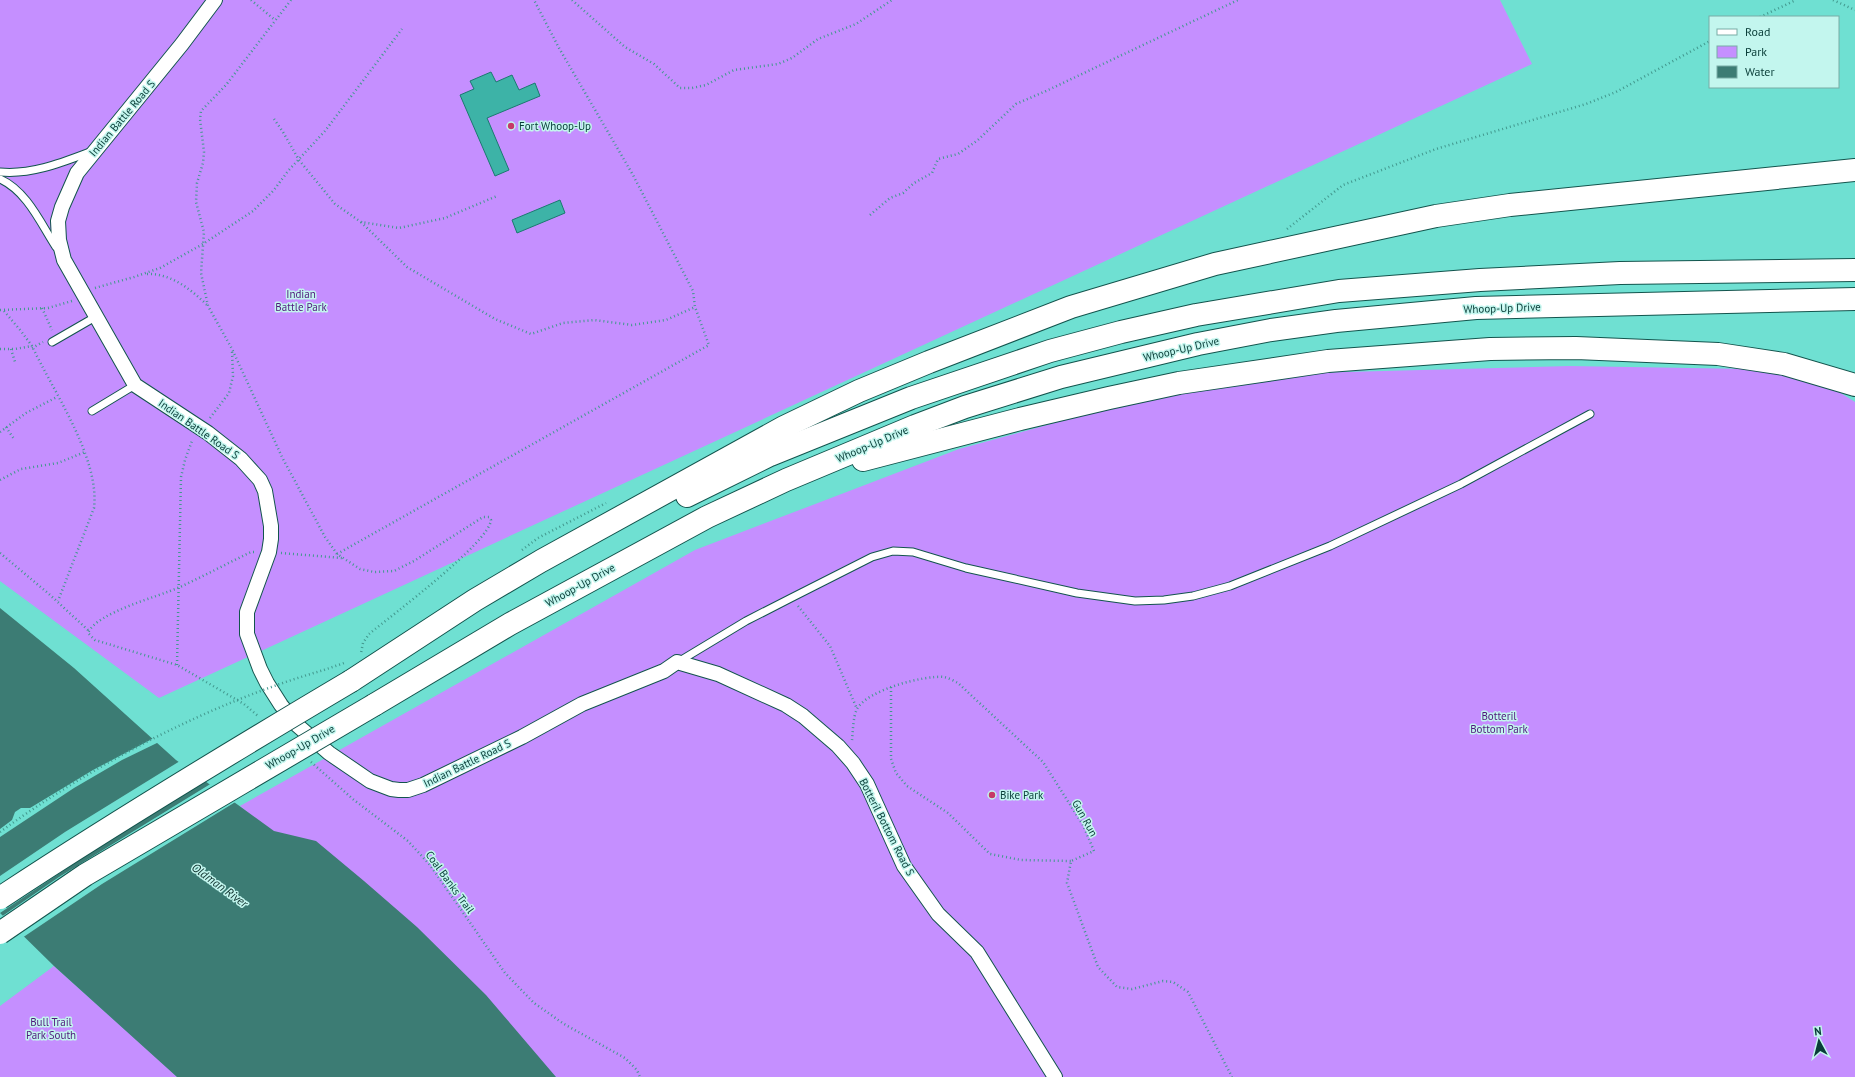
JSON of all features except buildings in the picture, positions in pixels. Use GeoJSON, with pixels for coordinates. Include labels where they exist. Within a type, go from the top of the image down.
{"type":"FeatureCollection","features":[{"type":"Feature","properties":{"kind":"highway"},"geometry":{"type":"LineString","coordinates":[[351,681],[475,600],[534,565],[784,427],[859,391],[1071,307],[1215,264],[1436,216],[1510,205],[1855,170]]}},
{"type":"Feature","properties":{"kind":"highway"},"geometry":{"type":"LineString","coordinates":[[0,898],[161,795],[351,681],[498,598],[695,492],[770,455],[911,398],[1050,352],[1121,332],[1196,315],[1339,291],[1480,280],[1620,273],[1855,270]]}},
{"type":"Feature","properties":{"kind":"highway","name":"Whoop-Up Drive"},"geometry":{"type":"LineString","coordinates":[[0,933],[85,875],[510,624],[630,557],[707,517],[786,480],[922,423],[965,407],[1061,377],[1198,344],[1271,330],[1336,321],[1476,308],[1855,300]]}},
{"type":"Feature","properties":{"kind":"highway"},"geometry":{"type":"LineString","coordinates":[[786,480],[1020,419],[1109,398],[1200,380],[1328,361],[1490,349],[1576,348],[1718,354],[1784,364],[1855,385]]}},
{"type":"Feature","properties":{"kind":"street","name":"Indian Battle Road S"},"geometry":{"type":"LineString","coordinates":[[215,0],[182,44],[77,173],[60,214],[58,231],[64,260],[136,385],[208,433],[241,459],[251,469],[265,491],[271,526],[269,552],[247,612],[247,622],[249,641],[267,683],[297,725],[329,753],[370,781],[400,790],[408,790],[423,785],[522,737],[582,704],[664,671],[677,662]]}},
{"type":"Feature","properties":{"kind":"street","name":"Botteril Bottom Road S"},"geometry":{"type":"LineString","coordinates":[[677,662],[718,674],[786,705],[803,716],[838,746],[853,763],[867,784],[904,866],[938,914],[977,952],[1055,1077]]}},
{"type":"Feature","properties":{"kind":"lane"},"geometry":{"type":"LineString","coordinates":[[0,172],[23,172],[59,164],[94,151]]}},
{"type":"Feature","properties":{"kind":"lane"},"geometry":{"type":"LineString","coordinates":[[0,179],[14,188],[28,202],[64,260]]}},
{"type":"Feature","properties":{"kind":"lane"},"geometry":{"type":"LineString","coordinates":[[52,342],[97,316]]}},
{"type":"Feature","properties":{"kind":"lane"},"geometry":{"type":"LineString","coordinates":[[92,411],[136,385]]}},
{"type":"Feature","properties":{"kind":"lane"},"geometry":{"type":"LineString","coordinates":[[677,662],[791,598],[872,557],[894,551],[913,552],[966,568],[1076,593],[1135,601],[1164,600],[1193,596],[1230,586],[1330,546],[1461,484],[1590,414]]}},
{"type":"Feature","properties":{"kind":"path"},"geometry":{"type":"LineString","coordinates":[[251,0],[275,20]]}},
{"type":"Feature","properties":{"kind":"path"},"geometry":{"type":"LineString","coordinates":[[208,306],[200,273],[204,232],[196,202],[197,183],[203,163],[204,152],[200,119],[201,111],[226,85],[291,0]]}},
{"type":"Feature","properties":{"kind":"path"},"geometry":{"type":"LineString","coordinates":[[337,554],[709,345],[695,307],[693,290],[633,175],[559,48],[534,0]]}},
{"type":"Feature","properties":{"kind":"path"},"geometry":{"type":"LineString","coordinates":[[572,0],[626,47],[654,64],[680,88],[692,88],[706,85],[734,70],[778,64],[792,58],[818,39],[856,24],[892,0]]}},
{"type":"Feature","properties":{"kind":"path"},"geometry":{"type":"LineString","coordinates":[[870,215],[890,198],[903,193],[914,182],[932,173],[938,159],[958,154],[978,140],[1016,104],[1238,0]]}},
{"type":"Feature","properties":{"kind":"path"},"geometry":{"type":"LineString","coordinates":[[1762,16],[1796,0]]}},
{"type":"Feature","properties":{"kind":"path"},"geometry":{"type":"LineString","coordinates":[[1833,0],[1855,10]]}},
{"type":"Feature","properties":{"kind":"path"},"geometry":{"type":"LineString","coordinates":[[0,310],[48,308],[72,301],[74,304],[98,295],[95,288],[160,268],[203,244],[252,211],[274,190],[298,160],[325,131],[402,29]]}},
{"type":"Feature","properties":{"kind":"path"},"geometry":{"type":"LineString","coordinates":[[1285,230],[1342,185],[1436,149],[1586,104],[1610,95],[1709,42]]}},
{"type":"Feature","properties":{"kind":"path"},"geometry":{"type":"LineString","coordinates":[[274,119],[298,160],[335,204],[361,222],[407,267],[495,319],[531,334],[563,323],[594,320],[632,324],[666,320],[695,307]]}},
{"type":"Feature","properties":{"kind":"path"},"geometry":{"type":"LineString","coordinates":[[361,222],[399,228],[445,218],[497,196]]}},
{"type":"Feature","properties":{"kind":"path"},"geometry":{"type":"LineString","coordinates":[[144,274],[160,274],[175,281],[200,297],[208,306],[232,349],[282,457],[325,537],[337,554],[360,569],[374,572],[394,571],[409,564],[483,517],[489,517],[491,520],[489,528],[441,577],[369,634],[363,643],[361,656]]}},
{"type":"Feature","properties":{"kind":"path"},"geometry":{"type":"LineString","coordinates":[[4,311],[32,346],[85,452],[93,479],[96,496],[94,508],[58,601]]}},
{"type":"Feature","properties":{"kind":"path"},"geometry":{"type":"LineString","coordinates":[[0,349],[32,346]]}},
{"type":"Feature","properties":{"kind":"path"},"geometry":{"type":"LineString","coordinates":[[11,349],[15,362]]}},
{"type":"Feature","properties":{"kind":"path"},"geometry":{"type":"LineString","coordinates":[[177,665],[181,477],[192,441],[199,443],[208,433],[216,422],[209,418],[222,405],[229,393],[232,385],[234,368],[232,349]]}},
{"type":"Feature","properties":{"kind":"path"},"geometry":{"type":"LineString","coordinates":[[0,432],[26,413],[58,396]]}},
{"type":"Feature","properties":{"kind":"path"},"geometry":{"type":"LineString","coordinates":[[6,427],[14,440]]}},
{"type":"Feature","properties":{"kind":"path"},"geometry":{"type":"LineString","coordinates":[[0,480],[21,469],[58,463],[85,452]]}},
{"type":"Feature","properties":{"kind":"path"},"geometry":{"type":"LineString","coordinates":[[0,553],[58,601],[89,631],[90,637],[95,640],[177,665],[244,704],[262,719]]}},
{"type":"Feature","properties":{"kind":"path"},"geometry":{"type":"LineString","coordinates":[[89,631],[90,628],[112,613],[179,587]]}},
{"type":"Feature","properties":{"kind":"path"},"geometry":{"type":"LineString","coordinates":[[791,598],[830,646],[857,709],[851,745],[838,746]]}},
{"type":"Feature","properties":{"kind":"path"},"geometry":{"type":"LineString","coordinates":[[0,832],[68,787],[117,758],[156,738],[253,694],[324,670]]}},
{"type":"Feature","properties":{"kind":"path","name":"Gun Run"},"geometry":{"type":"LineString","coordinates":[[857,709],[866,699],[891,687],[924,677],[946,678],[958,683],[1043,762],[1082,826],[1094,851],[1071,861]]}},
{"type":"Feature","properties":{"kind":"path"},"geometry":{"type":"LineString","coordinates":[[891,687],[891,759],[896,773],[907,786],[948,813],[990,854],[1021,860],[1071,861],[1067,883],[1098,967],[1117,987],[1132,989],[1163,981],[1173,982],[1188,992],[1232,1077]]}},
{"type":"Feature","properties":{"kind":"path","name":"Coal Banks Trail"},"geometry":{"type":"LineString","coordinates":[[308,760],[354,800],[412,846],[430,865],[505,973],[534,1003],[564,1024],[625,1058],[637,1070],[640,1077]]}},
{"type":"Feature","properties":{"kind":"green space","name":"Indian Battle Park"},"geometry":{"type":"Polygon","coordinates":[[[0,0],[1500,0],[1532,64],[159,698],[0,581],[0,0]]]}},
{"type":"Feature","properties":{"kind":"green space","name":"Botteril Bottom Park"},"geometry":{"type":"Polygon","coordinates":[[[1569,366],[1804,370],[1855,402],[1855,1077],[556,1077],[240,806],[695,550],[959,449],[1230,375],[1569,366]]]}},
{"type":"Feature","properties":{"kind":"green space","name":"Bull Trail Park South"},"geometry":{"type":"Polygon","coordinates":[[[54,966],[177,1077],[0,1077],[0,1006],[54,966]]]}},
{"type":"Feature","properties":{"kind":"water","name":"Oldman River"},"geometry":{"type":"Polygon","coordinates":[[[0,608],[74,668],[176,760],[274,831],[316,841],[364,881],[417,927],[486,995],[556,1077],[177,1077],[54,966],[0,913],[0,608]]]}},
{"type":"Feature","properties":{"kind":"pier"},"geometry":{"type":"Polygon","coordinates":[[[154,738],[159,742],[122,760],[74,788],[0,837],[0,829],[12,820],[15,812],[21,808],[30,808],[93,770],[154,738]]]}},
{"type":"Feature","properties":{"kind":"pier"},"geometry":{"type":"Polygon","coordinates":[[[180,761],[207,780],[111,839],[0,913],[0,876],[65,832],[180,761]]]}},
{"type":"Feature","properties":{"kind":"pier"},"geometry":{"type":"Polygon","coordinates":[[[212,783],[237,801],[102,884],[22,938],[1,917],[59,877],[212,783]]]}},
{"type":"Feature","properties":{"kind":"place","name":"Fort Whoop-Up"},"geometry":{"type":"Point","coordinates":[511,126]}},
{"type":"Feature","properties":{"kind":"place","name":"Bike Park"},"geometry":{"type":"Point","coordinates":[992,795]}}]}
